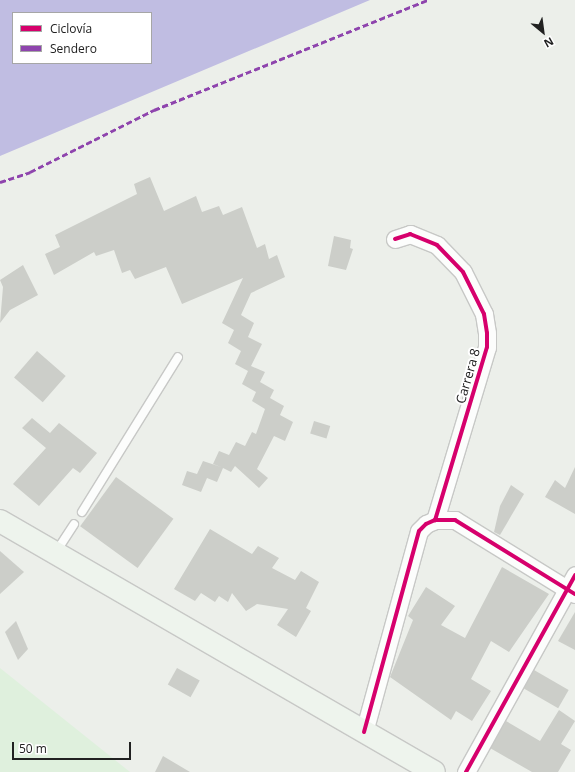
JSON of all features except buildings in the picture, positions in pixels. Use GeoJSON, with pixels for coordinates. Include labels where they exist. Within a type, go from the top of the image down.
{"type":"FeatureCollection","features":[{"type":"Feature","properties":{"kind":"main road"},"geometry":{"type":"LineString","coordinates":[[0,521],[434,772]]}},
{"type":"Feature","properties":{"kind":"street","name":"Carrera 8"},"geometry":{"type":"LineString","coordinates":[[395,239],[410,234],[438,245],[463,272],[484,314],[487,333],[487,347],[435,520]]}},
{"type":"Feature","properties":{"kind":"street"},"geometry":{"type":"LineString","coordinates":[[364,732],[419,531],[435,520],[455,520],[572,586],[466,772]]}},
{"type":"Feature","properties":{"kind":"lane"},"geometry":{"type":"LineString","coordinates":[[82,512],[178,357]]}},
{"type":"Feature","properties":{"kind":"lane"},"geometry":{"type":"LineString","coordinates":[[56,553],[74,524]]}},
{"type":"Feature","properties":{"kind":"green space"},"geometry":{"type":"Polygon","coordinates":[[[0,668],[130,772],[0,772],[0,668]]]}},
{"type":"Feature","properties":{"kind":"water"},"geometry":{"type":"Polygon","coordinates":[[[0,0],[370,0],[0,156],[0,0]]]}},
{"type":"Feature","properties":{"kind":"marked path"},"geometry":{"type":"LineString","coordinates":[[0,182],[30,172],[154,110],[428,0]]}},
{"type":"Feature","properties":{"kind":"cycle path"},"geometry":{"type":"LineString","coordinates":[[395,239],[410,234],[437,245],[463,272],[484,314],[487,333],[487,347],[435,520]]}},
{"type":"Feature","properties":{"kind":"cycle path"},"geometry":{"type":"LineString","coordinates":[[364,732],[419,531],[426,524],[435,520],[455,520],[575,594]]}},
{"type":"Feature","properties":{"kind":"cycle path"},"geometry":{"type":"LineString","coordinates":[[466,772],[575,575]]}}]}
